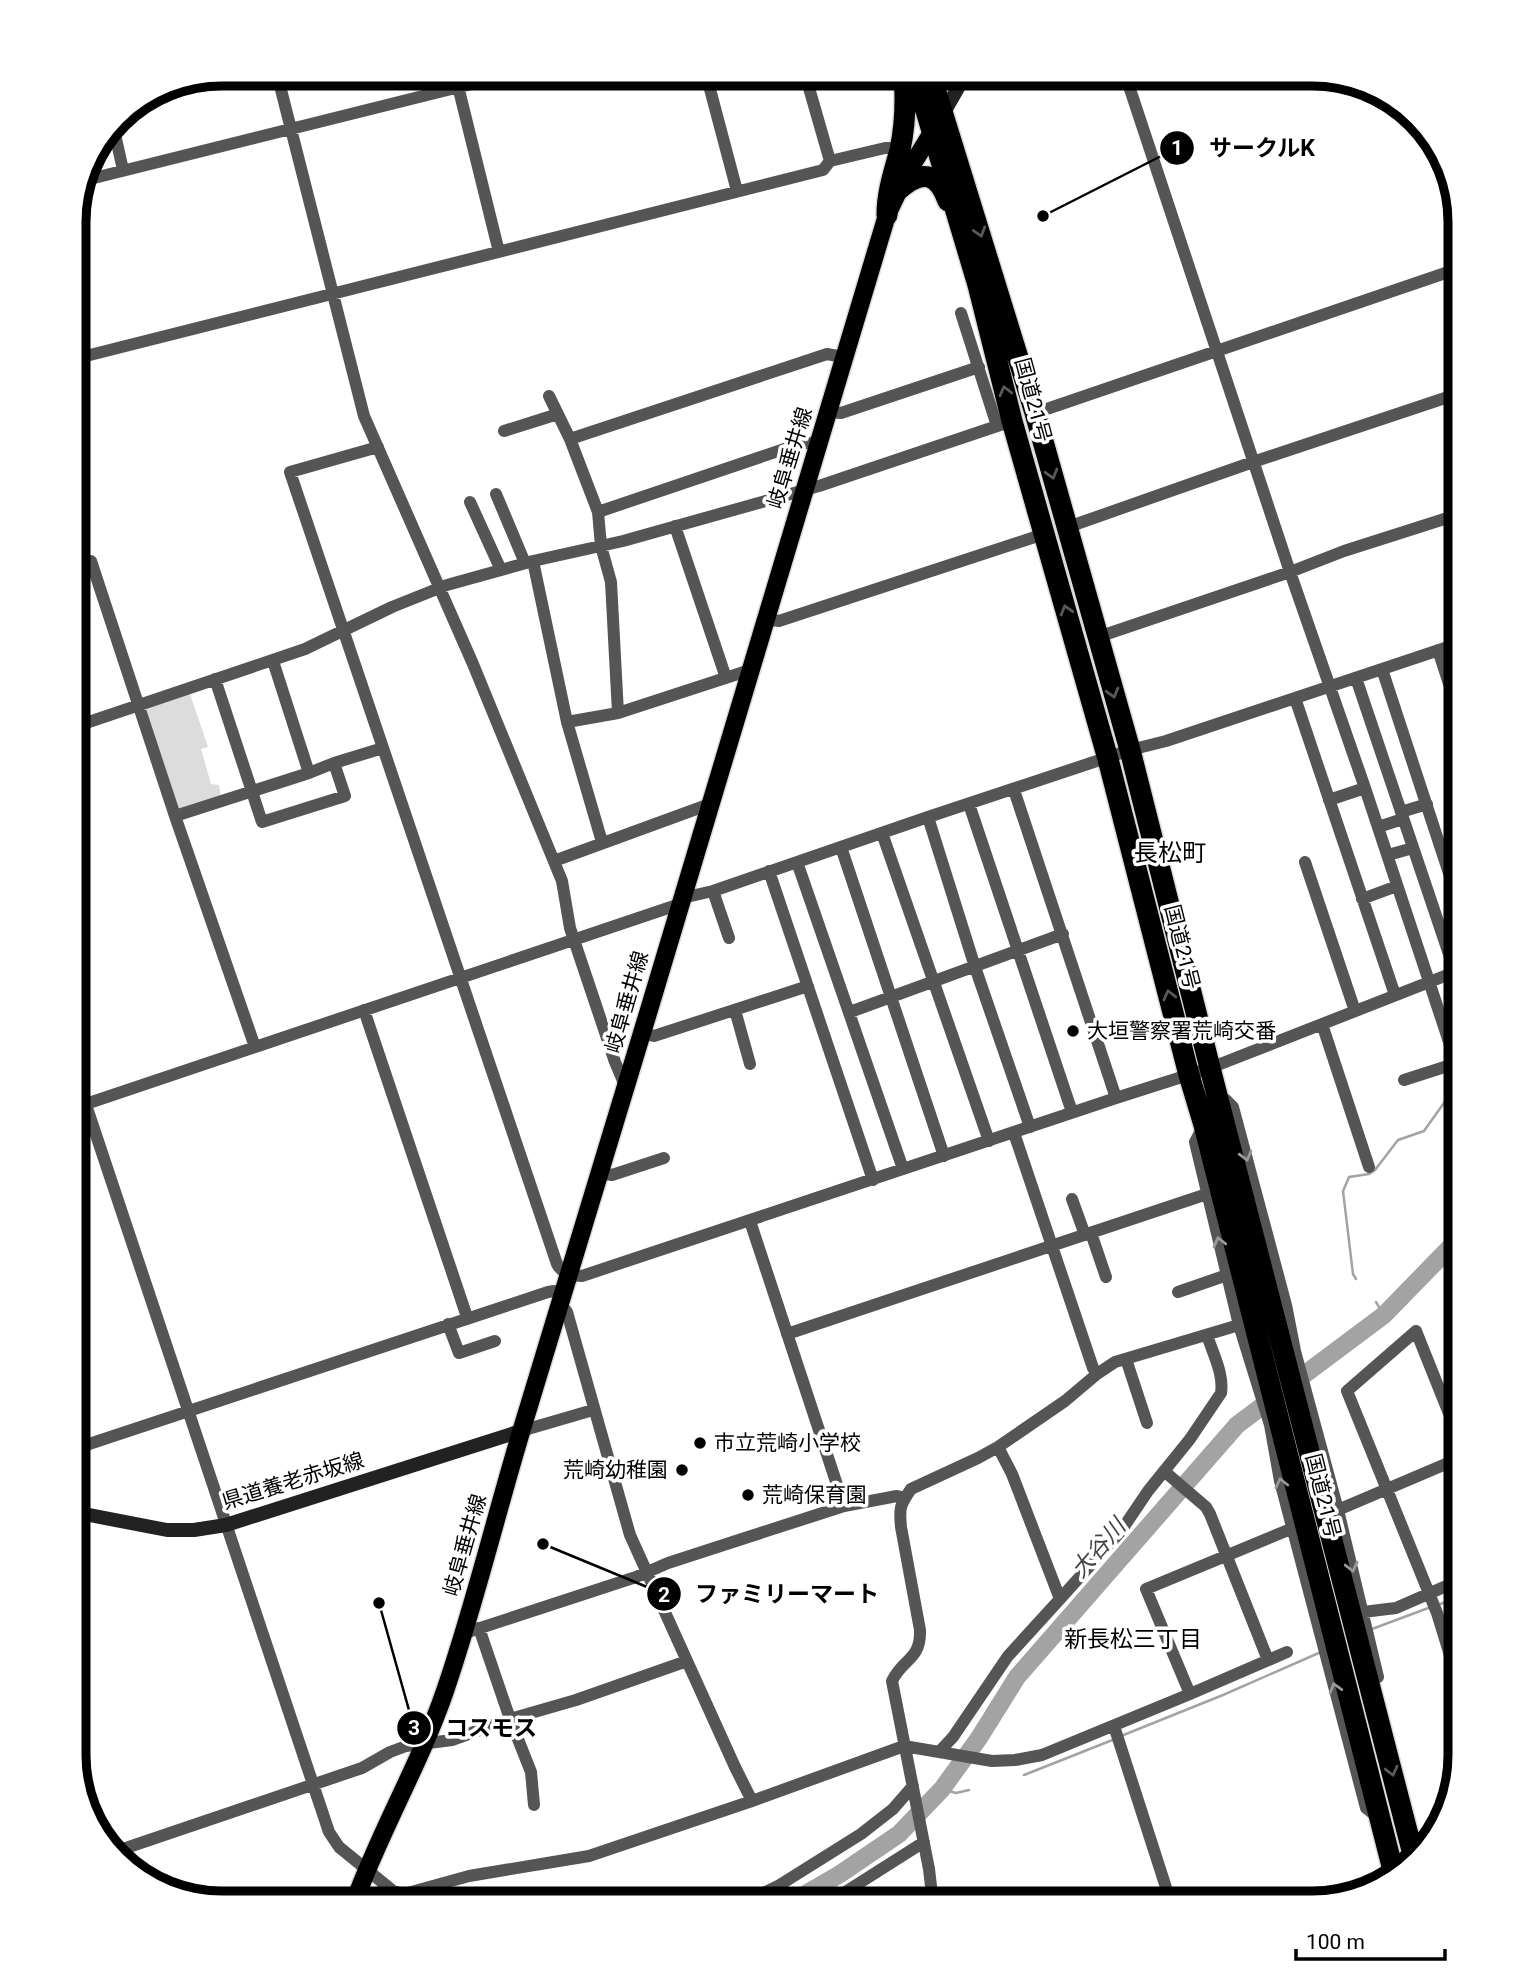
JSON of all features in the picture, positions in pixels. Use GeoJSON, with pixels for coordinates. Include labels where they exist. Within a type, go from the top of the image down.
{"type":"FeatureCollection","features":[{"type":"Feature","properties":{"kind":"highway"},"geometry":{"type":"LineString","coordinates":[[887,215],[887,198],[904,121],[904,86]]}},
{"type":"Feature","properties":{"kind":"highway","name":"国道21号"},"geometry":{"type":"LineString","coordinates":[[921,86],[938,123],[1035,413],[1068,527],[1130,750],[1210,1068],[1291,1356],[1359,1620],[1363,1658],[1411,1848]]}},
{"type":"Feature","properties":{"kind":"highway","name":"国道21号"},"geometry":{"type":"LineString","coordinates":[[932,86],[938,123],[978,285],[1005,423],[1044,534],[1108,759],[1204,1125],[1261,1374],[1331,1651],[1392,1865]]}},
{"type":"Feature","properties":{"kind":"highway"},"geometry":{"type":"LineString","coordinates":[[898,190],[911,179],[920,176],[936,180],[943,188],[963,252],[978,285]]}},
{"type":"Feature","properties":{"kind":"main road"},"geometry":{"type":"LineString","coordinates":[[938,123],[959,86]]}},
{"type":"Feature","properties":{"kind":"main road","name":"岐阜垂井線"},"geometry":{"type":"LineString","coordinates":[[358,1891],[425,1743],[472,1629],[521,1431],[843,357],[887,215],[898,190],[938,123]]}},
{"type":"Feature","properties":{"kind":"main road","name":"県道養老赤坂線"},"geometry":{"type":"LineString","coordinates":[[86,1514],[167,1530],[194,1530],[226,1525],[521,1431]]}},
{"type":"Feature","properties":{"kind":"street"},"geometry":{"type":"LineString","coordinates":[[280,86],[364,416],[473,664],[554,860],[562,881],[570,928],[626,1088]]}},
{"type":"Feature","properties":{"kind":"street"},"geometry":{"type":"LineString","coordinates":[[93,178],[462,86]]}},
{"type":"Feature","properties":{"kind":"street"},"geometry":{"type":"LineString","coordinates":[[709,86],[737,191]]}},
{"type":"Feature","properties":{"kind":"street"},"geometry":{"type":"LineString","coordinates":[[808,86],[830,161]]}},
{"type":"Feature","properties":{"kind":"street"},"geometry":{"type":"LineString","coordinates":[[1129,86],[1253,462],[1448,1036]]}},
{"type":"Feature","properties":{"kind":"street"},"geometry":{"type":"LineString","coordinates":[[458,87],[499,252]]}},
{"type":"Feature","properties":{"kind":"street"},"geometry":{"type":"LineString","coordinates":[[116,137],[123,170]]}},
{"type":"Feature","properties":{"kind":"street"},"geometry":{"type":"LineString","coordinates":[[86,356],[823,170],[830,161],[885,148],[900,148]]}},
{"type":"Feature","properties":{"kind":"street"},"geometry":{"type":"LineString","coordinates":[[1035,413],[1448,272]]}},
{"type":"Feature","properties":{"kind":"street"},"geometry":{"type":"LineString","coordinates":[[86,723],[305,649],[391,607],[447,585],[529,562],[601,546],[804,489],[1005,423],[979,367],[961,313]]}},
{"type":"Feature","properties":{"kind":"street"},"geometry":{"type":"LineString","coordinates":[[570,439],[827,354],[843,357]]}},
{"type":"Feature","properties":{"kind":"street"},"geometry":{"type":"LineString","coordinates":[[828,412],[841,413],[979,367]]}},
{"type":"Feature","properties":{"kind":"street"},"geometry":{"type":"LineString","coordinates":[[550,396],[598,512],[601,546],[611,582],[618,713]]}},
{"type":"Feature","properties":{"kind":"street"},"geometry":{"type":"LineString","coordinates":[[1068,527],[1448,397]]}},
{"type":"Feature","properties":{"kind":"street"},"geometry":{"type":"LineString","coordinates":[[504,431],[558,414]]}},
{"type":"Feature","properties":{"kind":"street"},"geometry":{"type":"LineString","coordinates":[[598,512],[806,442],[817,445]]}},
{"type":"Feature","properties":{"kind":"street"},"geometry":{"type":"LineString","coordinates":[[378,447],[290,472],[557,1264],[569,1274],[582,1276],[1210,1068],[1448,975]]}},
{"type":"Feature","properties":{"kind":"street"},"geometry":{"type":"LineString","coordinates":[[496,494],[529,562],[567,722],[602,842]]}},
{"type":"Feature","properties":{"kind":"street"},"geometry":{"type":"LineString","coordinates":[[470,502],[501,570]]}},
{"type":"Feature","properties":{"kind":"street"},"geometry":{"type":"LineString","coordinates":[[1098,637],[1344,551],[1448,518]]}},
{"type":"Feature","properties":{"kind":"street"},"geometry":{"type":"LineString","coordinates":[[675,526],[726,678]]}},
{"type":"Feature","properties":{"kind":"street"},"geometry":{"type":"LineString","coordinates":[[765,619],[779,621],[1044,534]]}},
{"type":"Feature","properties":{"kind":"street"},"geometry":{"type":"LineString","coordinates":[[86,562],[91,561],[175,816],[255,1046]]}},
{"type":"Feature","properties":{"kind":"street"},"geometry":{"type":"LineString","coordinates":[[86,1104],[575,941],[681,901],[928,817],[1448,647]]}},
{"type":"Feature","properties":{"kind":"street"},"geometry":{"type":"LineString","coordinates":[[1438,650],[1448,680]]}},
{"type":"Feature","properties":{"kind":"street"},"geometry":{"type":"LineString","coordinates":[[273,661],[309,773]]}},
{"type":"Feature","properties":{"kind":"street"},"geometry":{"type":"LineString","coordinates":[[1382,669],[1448,868]]}},
{"type":"Feature","properties":{"kind":"street"},"geometry":{"type":"LineString","coordinates":[[567,722],[618,713],[750,670]]}},
{"type":"Feature","properties":{"kind":"street"},"geometry":{"type":"LineString","coordinates":[[1356,678],[1448,944]]}},
{"type":"Feature","properties":{"kind":"street"},"geometry":{"type":"LineString","coordinates":[[215,679],[262,822],[345,796],[334,763]]}},
{"type":"Feature","properties":{"kind":"street"},"geometry":{"type":"LineString","coordinates":[[1295,698],[1395,995]]}},
{"type":"Feature","properties":{"kind":"street"},"geometry":{"type":"LineString","coordinates":[[175,816],[383,748]]}},
{"type":"Feature","properties":{"kind":"street"},"geometry":{"type":"LineString","coordinates":[[1329,800],[1365,788]]}},
{"type":"Feature","properties":{"kind":"street"},"geometry":{"type":"LineString","coordinates":[[1014,790],[1116,1098]]}},
{"type":"Feature","properties":{"kind":"street"},"geometry":{"type":"LineString","coordinates":[[554,860],[710,804]]}},
{"type":"Feature","properties":{"kind":"street"},"geometry":{"type":"LineString","coordinates":[[969,804],[1072,1112]]}},
{"type":"Feature","properties":{"kind":"street"},"geometry":{"type":"LineString","coordinates":[[1378,827],[1427,804]]}},
{"type":"Feature","properties":{"kind":"street"},"geometry":{"type":"LineString","coordinates":[[928,817],[975,967],[1030,1127]]}},
{"type":"Feature","properties":{"kind":"street"},"geometry":{"type":"LineString","coordinates":[[882,833],[989,1141]]}},
{"type":"Feature","properties":{"kind":"street"},"geometry":{"type":"LineString","coordinates":[[841,847],[944,1156]]}},
{"type":"Feature","properties":{"kind":"street"},"geometry":{"type":"LineString","coordinates":[[1388,855],[1413,848]]}},
{"type":"Feature","properties":{"kind":"street"},"geometry":{"type":"LineString","coordinates":[[797,862],[903,1169]]}},
{"type":"Feature","properties":{"kind":"street"},"geometry":{"type":"LineString","coordinates":[[1304,862],[1355,1011]]}},
{"type":"Feature","properties":{"kind":"street"},"geometry":{"type":"LineString","coordinates":[[769,871],[873,1180]]}},
{"type":"Feature","properties":{"kind":"street"},"geometry":{"type":"LineString","coordinates":[[1362,899],[1397,886]]}},
{"type":"Feature","properties":{"kind":"street"},"geometry":{"type":"LineString","coordinates":[[713,891],[729,938]]}},
{"type":"Feature","properties":{"kind":"street"},"geometry":{"type":"LineString","coordinates":[[850,1012],[1063,934]]}},
{"type":"Feature","properties":{"kind":"street"},"geometry":{"type":"LineString","coordinates":[[642,1033],[654,1036],[808,986]]}},
{"type":"Feature","properties":{"kind":"street"},"geometry":{"type":"LineString","coordinates":[[364,1010],[467,1317]]}},
{"type":"Feature","properties":{"kind":"street"},"geometry":{"type":"LineString","coordinates":[[734,1010],[750,1064]]}},
{"type":"Feature","properties":{"kind":"street"},"geometry":{"type":"LineString","coordinates":[[1322,1024],[1369,1167]]}},
{"type":"Feature","properties":{"kind":"street"},"geometry":{"type":"LineString","coordinates":[[1404,1080],[1448,1071]]}},
{"type":"Feature","properties":{"kind":"street"},"geometry":{"type":"LineString","coordinates":[[86,1123],[187,1411],[329,1832],[340,1847],[393,1891]]}},
{"type":"Feature","properties":{"kind":"street"},"geometry":{"type":"LineString","coordinates":[[1204,1125],[1195,1142],[1207,1195],[1248,1356],[1261,1374]]}},
{"type":"Feature","properties":{"kind":"street"},"geometry":{"type":"LineString","coordinates":[[1014,1133],[1097,1374]]}},
{"type":"Feature","properties":{"kind":"street"},"geometry":{"type":"LineString","coordinates":[[600,1173],[612,1175],[664,1158]]}},
{"type":"Feature","properties":{"kind":"street"},"geometry":{"type":"LineString","coordinates":[[787,1334],[1207,1195]]}},
{"type":"Feature","properties":{"kind":"street"},"geometry":{"type":"LineString","coordinates":[[1072,1199],[1106,1277]]}},
{"type":"Feature","properties":{"kind":"street"},"geometry":{"type":"LineString","coordinates":[[750,1221],[844,1506]]}},
{"type":"Feature","properties":{"kind":"street"},"geometry":{"type":"LineString","coordinates":[[1178,1292],[1227,1275]]}},
{"type":"Feature","properties":{"kind":"street"},"geometry":{"type":"LineString","coordinates":[[86,1445],[467,1317],[554,1291],[567,1312],[624,1518],[734,1768],[752,1801]]}},
{"type":"Feature","properties":{"kind":"street"},"geometry":{"type":"LineString","coordinates":[[448,1324],[459,1353],[495,1341]]}},
{"type":"Feature","properties":{"kind":"street"},"geometry":{"type":"LineString","coordinates":[[931,1891],[891,1681],[896,1672],[916,1653],[920,1642],[899,1510],[905,1498],[911,1489],[998,1447],[1065,1401],[1115,1362],[1239,1325]]}},
{"type":"Feature","properties":{"kind":"street"},"geometry":{"type":"LineString","coordinates":[[1448,1409],[1416,1331],[1347,1391],[1433,1603],[1448,1649]]}},
{"type":"Feature","properties":{"kind":"street"},"geometry":{"type":"LineString","coordinates":[[944,1752],[1007,1656],[1115,1538],[1147,1491],[1166,1473],[1216,1404],[1222,1393],[1222,1385],[1207,1335]]}},
{"type":"Feature","properties":{"kind":"street"},"geometry":{"type":"LineString","coordinates":[[1126,1359],[1147,1423]]}},
{"type":"Feature","properties":{"kind":"street"},"geometry":{"type":"LineString","coordinates":[[1303,1406],[1335,1511],[1359,1620],[1385,1710],[1381,1729]]}},
{"type":"Feature","properties":{"kind":"street"},"geometry":{"type":"LineString","coordinates":[[521,1431],[593,1410]]}},
{"type":"Feature","properties":{"kind":"street"},"geometry":{"type":"LineString","coordinates":[[1274,1421],[1280,1481],[1296,1527],[1331,1651]]}},
{"type":"Feature","properties":{"kind":"street"},"geometry":{"type":"LineString","coordinates":[[998,1447],[1012,1474],[1059,1599]]}},
{"type":"Feature","properties":{"kind":"street"},"geometry":{"type":"LineString","coordinates":[[1335,1511],[1448,1463]]}},
{"type":"Feature","properties":{"kind":"street"},"geometry":{"type":"LineString","coordinates":[[1166,1473],[1206,1507],[1210,1514],[1268,1660]]}},
{"type":"Feature","properties":{"kind":"street"},"geometry":{"type":"LineString","coordinates":[[534,1805],[531,1772],[472,1629],[636,1577],[844,1506],[897,1496],[905,1498]]}},
{"type":"Feature","properties":{"kind":"street"},"geometry":{"type":"LineString","coordinates":[[1190,1694],[1146,1589],[1296,1527]]}},
{"type":"Feature","properties":{"kind":"street"},"geometry":{"type":"LineString","coordinates":[[1359,1620],[1396,1608],[1433,1603],[1448,1591]]}},
{"type":"Feature","properties":{"kind":"street"},"geometry":{"type":"LineString","coordinates":[[415,1891],[469,1876],[589,1856],[904,1746],[987,1760],[1016,1760],[1042,1755],[1287,1652]]}},
{"type":"Feature","properties":{"kind":"street"},"geometry":{"type":"LineString","coordinates":[[124,1849],[362,1768],[405,1746],[452,1740],[687,1661]]}},
{"type":"Feature","properties":{"kind":"street"},"geometry":{"type":"LineString","coordinates":[[1114,1726],[1167,1891]]}},
{"type":"Feature","properties":{"kind":"street"},"geometry":{"type":"LineString","coordinates":[[767,1891],[861,1834],[893,1809],[913,1788]]}},
{"type":"Feature","properties":{"kind":"street"},"geometry":{"type":"LineString","coordinates":[[846,1891],[923,1839]]}},
{"type":"Feature","properties":{"kind":"shaded area"},"geometry":{"type":"Polygon","coordinates":[[[190,694],[208,747],[201,749],[211,784],[219,785],[221,798],[181,819],[144,709],[190,694]]]}},
{"type":"Feature","properties":{"kind":"waterway"},"geometry":{"type":"LineString","coordinates":[[1356,1279],[1353,1274],[1343,1191],[1349,1177],[1369,1174],[1398,1140],[1424,1131],[1448,1097]]}},
{"type":"Feature","properties":{"kind":"waterway","name":"大谷川"},"geometry":{"type":"LineString","coordinates":[[811,1891],[899,1834],[942,1789],[979,1738],[1017,1677],[1237,1425],[1384,1315],[1448,1249]]}},
{"type":"Feature","properties":{"kind":"waterway"},"geometry":{"type":"LineString","coordinates":[[1376,1302],[1384,1315]]}},
{"type":"Feature","properties":{"kind":"waterway"},"geometry":{"type":"LineString","coordinates":[[1438,1605],[1448,1601]]}},
{"type":"Feature","properties":{"kind":"waterway"},"geometry":{"type":"LineString","coordinates":[[1372,1629],[1431,1607]]}},
{"type":"Feature","properties":{"kind":"waterway"},"geometry":{"type":"LineString","coordinates":[[1121,1736],[1321,1652]]}},
{"type":"Feature","properties":{"kind":"waterway"},"geometry":{"type":"LineString","coordinates":[[1024,1775],[1115,1739]]}},
{"type":"Feature","properties":{"kind":"waterway"},"geometry":{"type":"LineString","coordinates":[[942,1789],[956,1793],[969,1790]]}},
{"type":"Feature","properties":{"kind":"place","name":"サークルK"},"geometry":{"type":"Point","coordinates":[1043,216]}},
{"type":"Feature","properties":{"kind":"place","name":"大垣警察署荒崎交番"},"geometry":{"type":"Point","coordinates":[1073,1031]}},
{"type":"Feature","properties":{"kind":"place","name":"市立荒崎小学校"},"geometry":{"type":"Point","coordinates":[700,1443]}},
{"type":"Feature","properties":{"kind":"place","name":"荒崎幼稚園"},"geometry":{"type":"Point","coordinates":[682,1470]}},
{"type":"Feature","properties":{"kind":"place","name":"荒崎保育園"},"geometry":{"type":"Point","coordinates":[748,1495]}},
{"type":"Feature","properties":{"kind":"place","name":"ファミリーマート"},"geometry":{"type":"Point","coordinates":[543,1544]}},
{"type":"Feature","properties":{"kind":"place","name":"コスモス"},"geometry":{"type":"Point","coordinates":[379,1603]}},
{"type":"Feature","properties":{"kind":"district","name":"長松町"},"geometry":{"type":"Point","coordinates":[1170,853]}},
{"type":"Feature","properties":{"kind":"district","name":"新長松三丁目"},"geometry":{"type":"Point","coordinates":[1133,1639]}}]}
